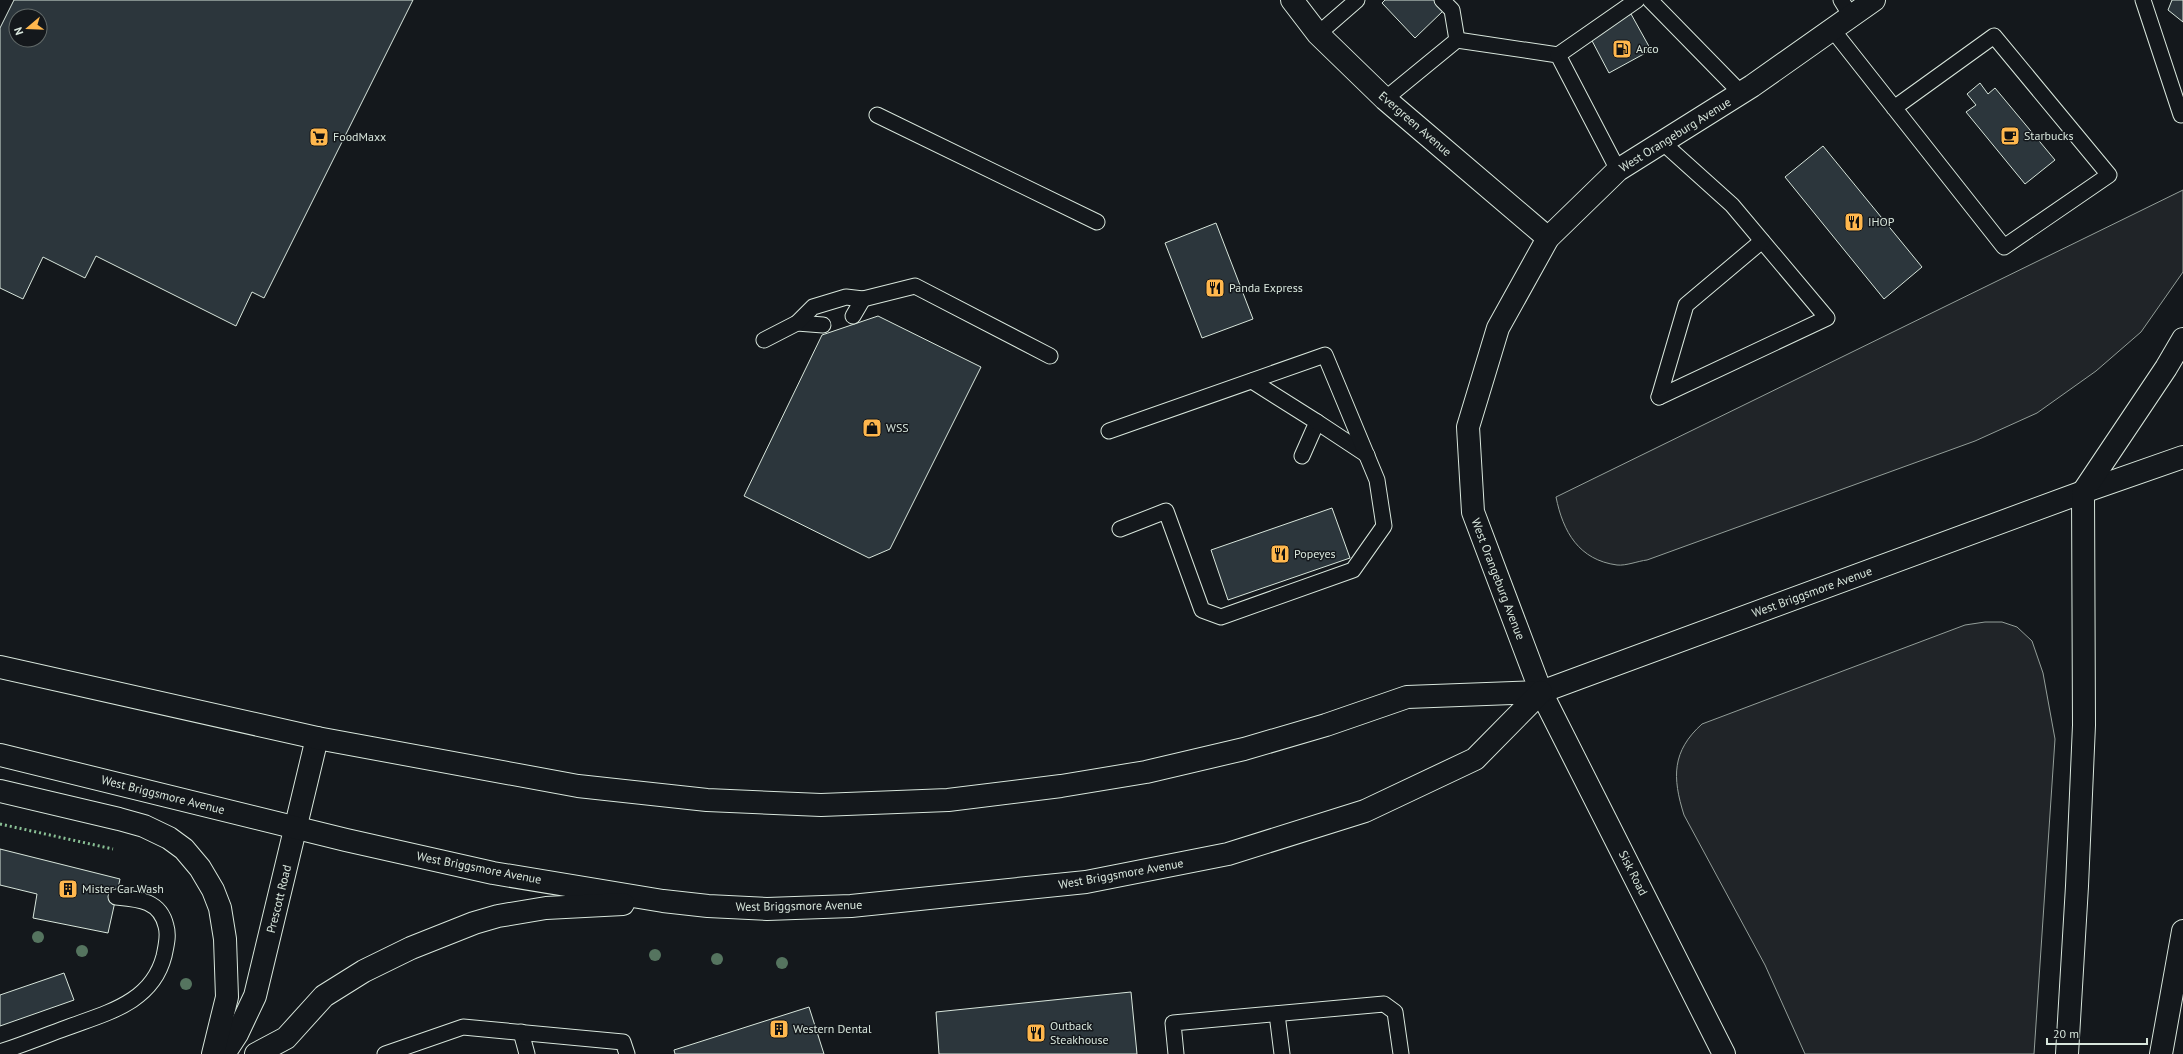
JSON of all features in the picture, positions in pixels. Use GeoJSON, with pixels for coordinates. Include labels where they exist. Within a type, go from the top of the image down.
{"type":"FeatureCollection","features":[{"type":"Feature","properties":{"kind":"main road","name":"Evergreen Avenue"},"geometry":{"type":"LineString","coordinates":[[1292,0],[1318,34],[1385,99],[1548,238]]}},
{"type":"Feature","properties":{"kind":"main road","name":"West Orangeburg Avenue"},"geometry":{"type":"LineString","coordinates":[[1541,692],[1473,512],[1468,427],[1498,328],[1548,238],[1618,170],[1741,93],[1832,29],[1846,8],[1874,0]]}},
{"type":"Feature","properties":{"kind":"main road"},"geometry":{"type":"LineString","coordinates":[[2067,1054],[2077,886],[2084,725],[2083,492],[2166,368],[2183,339]]}},
{"type":"Feature","properties":{"kind":"main road","name":"West Briggsmore Avenue"},"geometry":{"type":"LineString","coordinates":[[0,666],[317,738],[578,786],[707,800],[821,805],[948,800],[1062,786],[1146,772],[1244,749],[1326,725],[1407,697],[1541,692],[2083,492],[2183,457]]}},
{"type":"Feature","properties":{"kind":"main road","name":"West Briggsmore Avenue"},"geometry":{"type":"LineString","coordinates":[[0,755],[297,827],[493,872],[663,901],[767,909],[851,906],[1086,882],[1228,854],[1365,810],[1475,759],[1541,692]]}},
{"type":"Feature","properties":{"kind":"main road","name":"Sisk Road"},"geometry":{"type":"LineString","coordinates":[[1541,692],[1724,1054]]}},
{"type":"Feature","properties":{"kind":"main road","name":"Prescott Road"},"geometry":{"type":"LineString","coordinates":[[224,1054],[237,1034],[255,996],[297,827],[317,738]]}},
{"type":"Feature","properties":{"kind":"main road"},"geometry":{"type":"LineString","coordinates":[[0,791],[144,826],[169,838],[184,849],[200,868],[213,890],[220,908],[225,939],[227,997],[213,1054]]}},
{"type":"Feature","properties":{"kind":"main road"},"geometry":{"type":"LineString","coordinates":[[256,1054],[286,1038],[324,996],[364,972],[410,948],[474,923],[498,916],[546,908],[663,901]]}},
{"type":"Feature","properties":{"kind":"main road"},"geometry":{"type":"LineString","coordinates":[[2161,1054],[2183,932]]}},
{"type":"Feature","properties":{"kind":"lane"},"geometry":{"type":"LineString","coordinates":[[1318,34],[1357,0]]}},
{"type":"Feature","properties":{"kind":"lane"},"geometry":{"type":"LineString","coordinates":[[1442,0],[1452,10],[1457,40]]}},
{"type":"Feature","properties":{"kind":"lane"},"geometry":{"type":"LineString","coordinates":[[1385,99],[1457,40],[1558,55],[1637,0]]}},
{"type":"Feature","properties":{"kind":"lane"},"geometry":{"type":"LineString","coordinates":[[1650,0],[1741,93]]}},
{"type":"Feature","properties":{"kind":"lane"},"geometry":{"type":"LineString","coordinates":[[2143,0],[2181,115]]}},
{"type":"Feature","properties":{"kind":"lane"},"geometry":{"type":"LineString","coordinates":[[1832,29],[1894,108],[2004,247],[2109,175],[1994,36],[1894,108]]}},
{"type":"Feature","properties":{"kind":"lane"},"geometry":{"type":"LineString","coordinates":[[1558,55],[1618,170]]}},
{"type":"Feature","properties":{"kind":"lane"},"geometry":{"type":"LineString","coordinates":[[877,115],[1097,222]]}},
{"type":"Feature","properties":{"kind":"lane"},"geometry":{"type":"LineString","coordinates":[[1662,142],[1732,205],[1828,318],[1659,397],[1686,305],[1762,241]]}},
{"type":"Feature","properties":{"kind":"lane"},"geometry":{"type":"LineString","coordinates":[[764,340],[797,323],[813,307],[846,297],[862,299],[915,286],[1050,356]]}},
{"type":"Feature","properties":{"kind":"lane"},"geometry":{"type":"LineString","coordinates":[[853,316],[862,299]]}},
{"type":"Feature","properties":{"kind":"lane"},"geometry":{"type":"LineString","coordinates":[[797,323],[823,325]]}},
{"type":"Feature","properties":{"kind":"lane"},"geometry":{"type":"LineString","coordinates":[[1110,431],[1326,355],[1377,480],[1384,526],[1353,570],[1221,617],[1202,610],[1166,511],[1120,529]]}},
{"type":"Feature","properties":{"kind":"lane"},"geometry":{"type":"LineString","coordinates":[[1252,381],[1366,455]]}},
{"type":"Feature","properties":{"kind":"lane"},"geometry":{"type":"LineString","coordinates":[[1302,456],[1317,422]]}},
{"type":"Feature","properties":{"kind":"lane"},"geometry":{"type":"LineString","coordinates":[[0,1052],[109,1013],[135,1000],[152,983],[162,961],[167,943],[166,926],[158,909],[141,899],[116,897]]}},
{"type":"Feature","properties":{"kind":"lane"},"geometry":{"type":"LineString","coordinates":[[1176,1054],[1173,1023],[1384,1004],[1395,1012],[1401,1054]]}},
{"type":"Feature","properties":{"kind":"lane"},"geometry":{"type":"LineString","coordinates":[[1277,1014],[1282,1054]]}},
{"type":"Feature","properties":{"kind":"lane"},"geometry":{"type":"LineString","coordinates":[[385,1054],[463,1027],[623,1042],[627,1054]]}},
{"type":"Feature","properties":{"kind":"lane"},"geometry":{"type":"LineString","coordinates":[[521,1032],[527,1054]]}},
{"type":"Feature","properties":{"kind":"shaded area"},"geometry":{"type":"Polygon","coordinates":[[[2183,190],[2183,272],[2141,332],[2096,371],[2037,413],[1975,441],[1647,560],[1621,565],[1604,562],[1583,551],[1568,533],[1559,510],[1556,497],[2183,190]]]}},
{"type":"Feature","properties":{"kind":"shaded area"},"geometry":{"type":"Polygon","coordinates":[[[1985,622],[2002,622],[2017,627],[2032,641],[2043,673],[2055,739],[2034,1054],[1805,1054],[1765,965],[1684,815],[1680,801],[1677,777],[1677,765],[1680,755],[1692,734],[1702,724],[1965,625],[1985,622]]]}},
{"type":"Feature","properties":{"kind":"building"},"geometry":{"type":"Polygon","coordinates":[[[14,0],[413,0],[264,298],[252,292],[236,326],[96,256],[85,278],[43,257],[23,299],[0,288],[0,28],[8,12],[8,48],[48,48],[48,8],[10,8],[14,0]]]}},
{"type":"Feature","properties":{"kind":"building"},"geometry":{"type":"Polygon","coordinates":[[[1385,0],[1434,0],[1444,10],[1415,38],[1382,3],[1385,0]]]}},
{"type":"Feature","properties":{"kind":"building"},"geometry":{"type":"Polygon","coordinates":[[[2172,0],[2183,0],[2183,22],[2168,10],[2172,0]]]}},
{"type":"Feature","properties":{"kind":"building"},"geometry":{"type":"Polygon","coordinates":[[[1631,14],[1651,50],[1609,73],[1590,37],[1631,14]]]}},
{"type":"Feature","properties":{"kind":"building","name":"Starbucks"},"geometry":{"type":"Polygon","coordinates":[[[1980,83],[1988,94],[1995,88],[2055,160],[2025,184],[1966,112],[1976,105],[1967,94],[1980,83]]]}},
{"type":"Feature","properties":{"kind":"building","name":"IHOP"},"geometry":{"type":"Polygon","coordinates":[[[1823,146],[1922,267],[1884,299],[1785,177],[1823,146]]]}},
{"type":"Feature","properties":{"kind":"building"},"geometry":{"type":"Polygon","coordinates":[[[1216,223],[1253,319],[1202,338],[1165,243],[1216,223]]]}},
{"type":"Feature","properties":{"kind":"building"},"geometry":{"type":"Polygon","coordinates":[[[878,316],[981,367],[890,549],[869,558],[744,496],[822,335],[878,316]]]}},
{"type":"Feature","properties":{"kind":"building","name":"Popeyes"},"geometry":{"type":"Polygon","coordinates":[[[1332,508],[1350,558],[1228,600],[1211,550],[1332,508]]]}},
{"type":"Feature","properties":{"kind":"building","name":"Mister Car Wash"},"geometry":{"type":"Polygon","coordinates":[[[0,849],[120,879],[108,933],[33,918],[37,894],[0,885],[0,849]]]}},
{"type":"Feature","properties":{"kind":"building"},"geometry":{"type":"Polygon","coordinates":[[[64,973],[74,1000],[0,1026],[0,995],[64,973]]]}},
{"type":"Feature","properties":{"kind":"building","name":"Outback Steakhouse"},"geometry":{"type":"Polygon","coordinates":[[[1131,992],[1137,1054],[939,1054],[936,1012],[1131,992]]]}},
{"type":"Feature","properties":{"kind":"building","name":"Western Dental"},"geometry":{"type":"Polygon","coordinates":[[[809,1007],[824,1054],[675,1054],[674,1050],[809,1007]]]}},
{"type":"Feature","properties":{"kind":"hedge"},"geometry":{"type":"LineString","coordinates":[[0,824],[113,849]]}},
{"type":"Feature","properties":{"kind":"place","name":"Arco"},"geometry":{"type":"Point","coordinates":[1622,49]}},
{"type":"Feature","properties":{"kind":"place","name":"Starbucks"},"geometry":{"type":"Point","coordinates":[2010,136]}},
{"type":"Feature","properties":{"kind":"place","name":"FoodMaxx"},"geometry":{"type":"Point","coordinates":[319,137]}},
{"type":"Feature","properties":{"kind":"place","name":"IHOP"},"geometry":{"type":"Point","coordinates":[1854,222]}},
{"type":"Feature","properties":{"kind":"place","name":"Panda Express"},"geometry":{"type":"Point","coordinates":[1215,288]}},
{"type":"Feature","properties":{"kind":"place","name":"WSS"},"geometry":{"type":"Point","coordinates":[872,428]}},
{"type":"Feature","properties":{"kind":"place","name":"Popeyes"},"geometry":{"type":"Point","coordinates":[1280,554]}},
{"type":"Feature","properties":{"kind":"place","name":"Mister Car Wash"},"geometry":{"type":"Point","coordinates":[68,889]}},
{"type":"Feature","properties":{"kind":"place","name":"Western Dental"},"geometry":{"type":"Point","coordinates":[779,1029]}},
{"type":"Feature","properties":{"kind":"place","name":"Outback Steakhouse"},"geometry":{"type":"Point","coordinates":[1036,1033]}}]}
